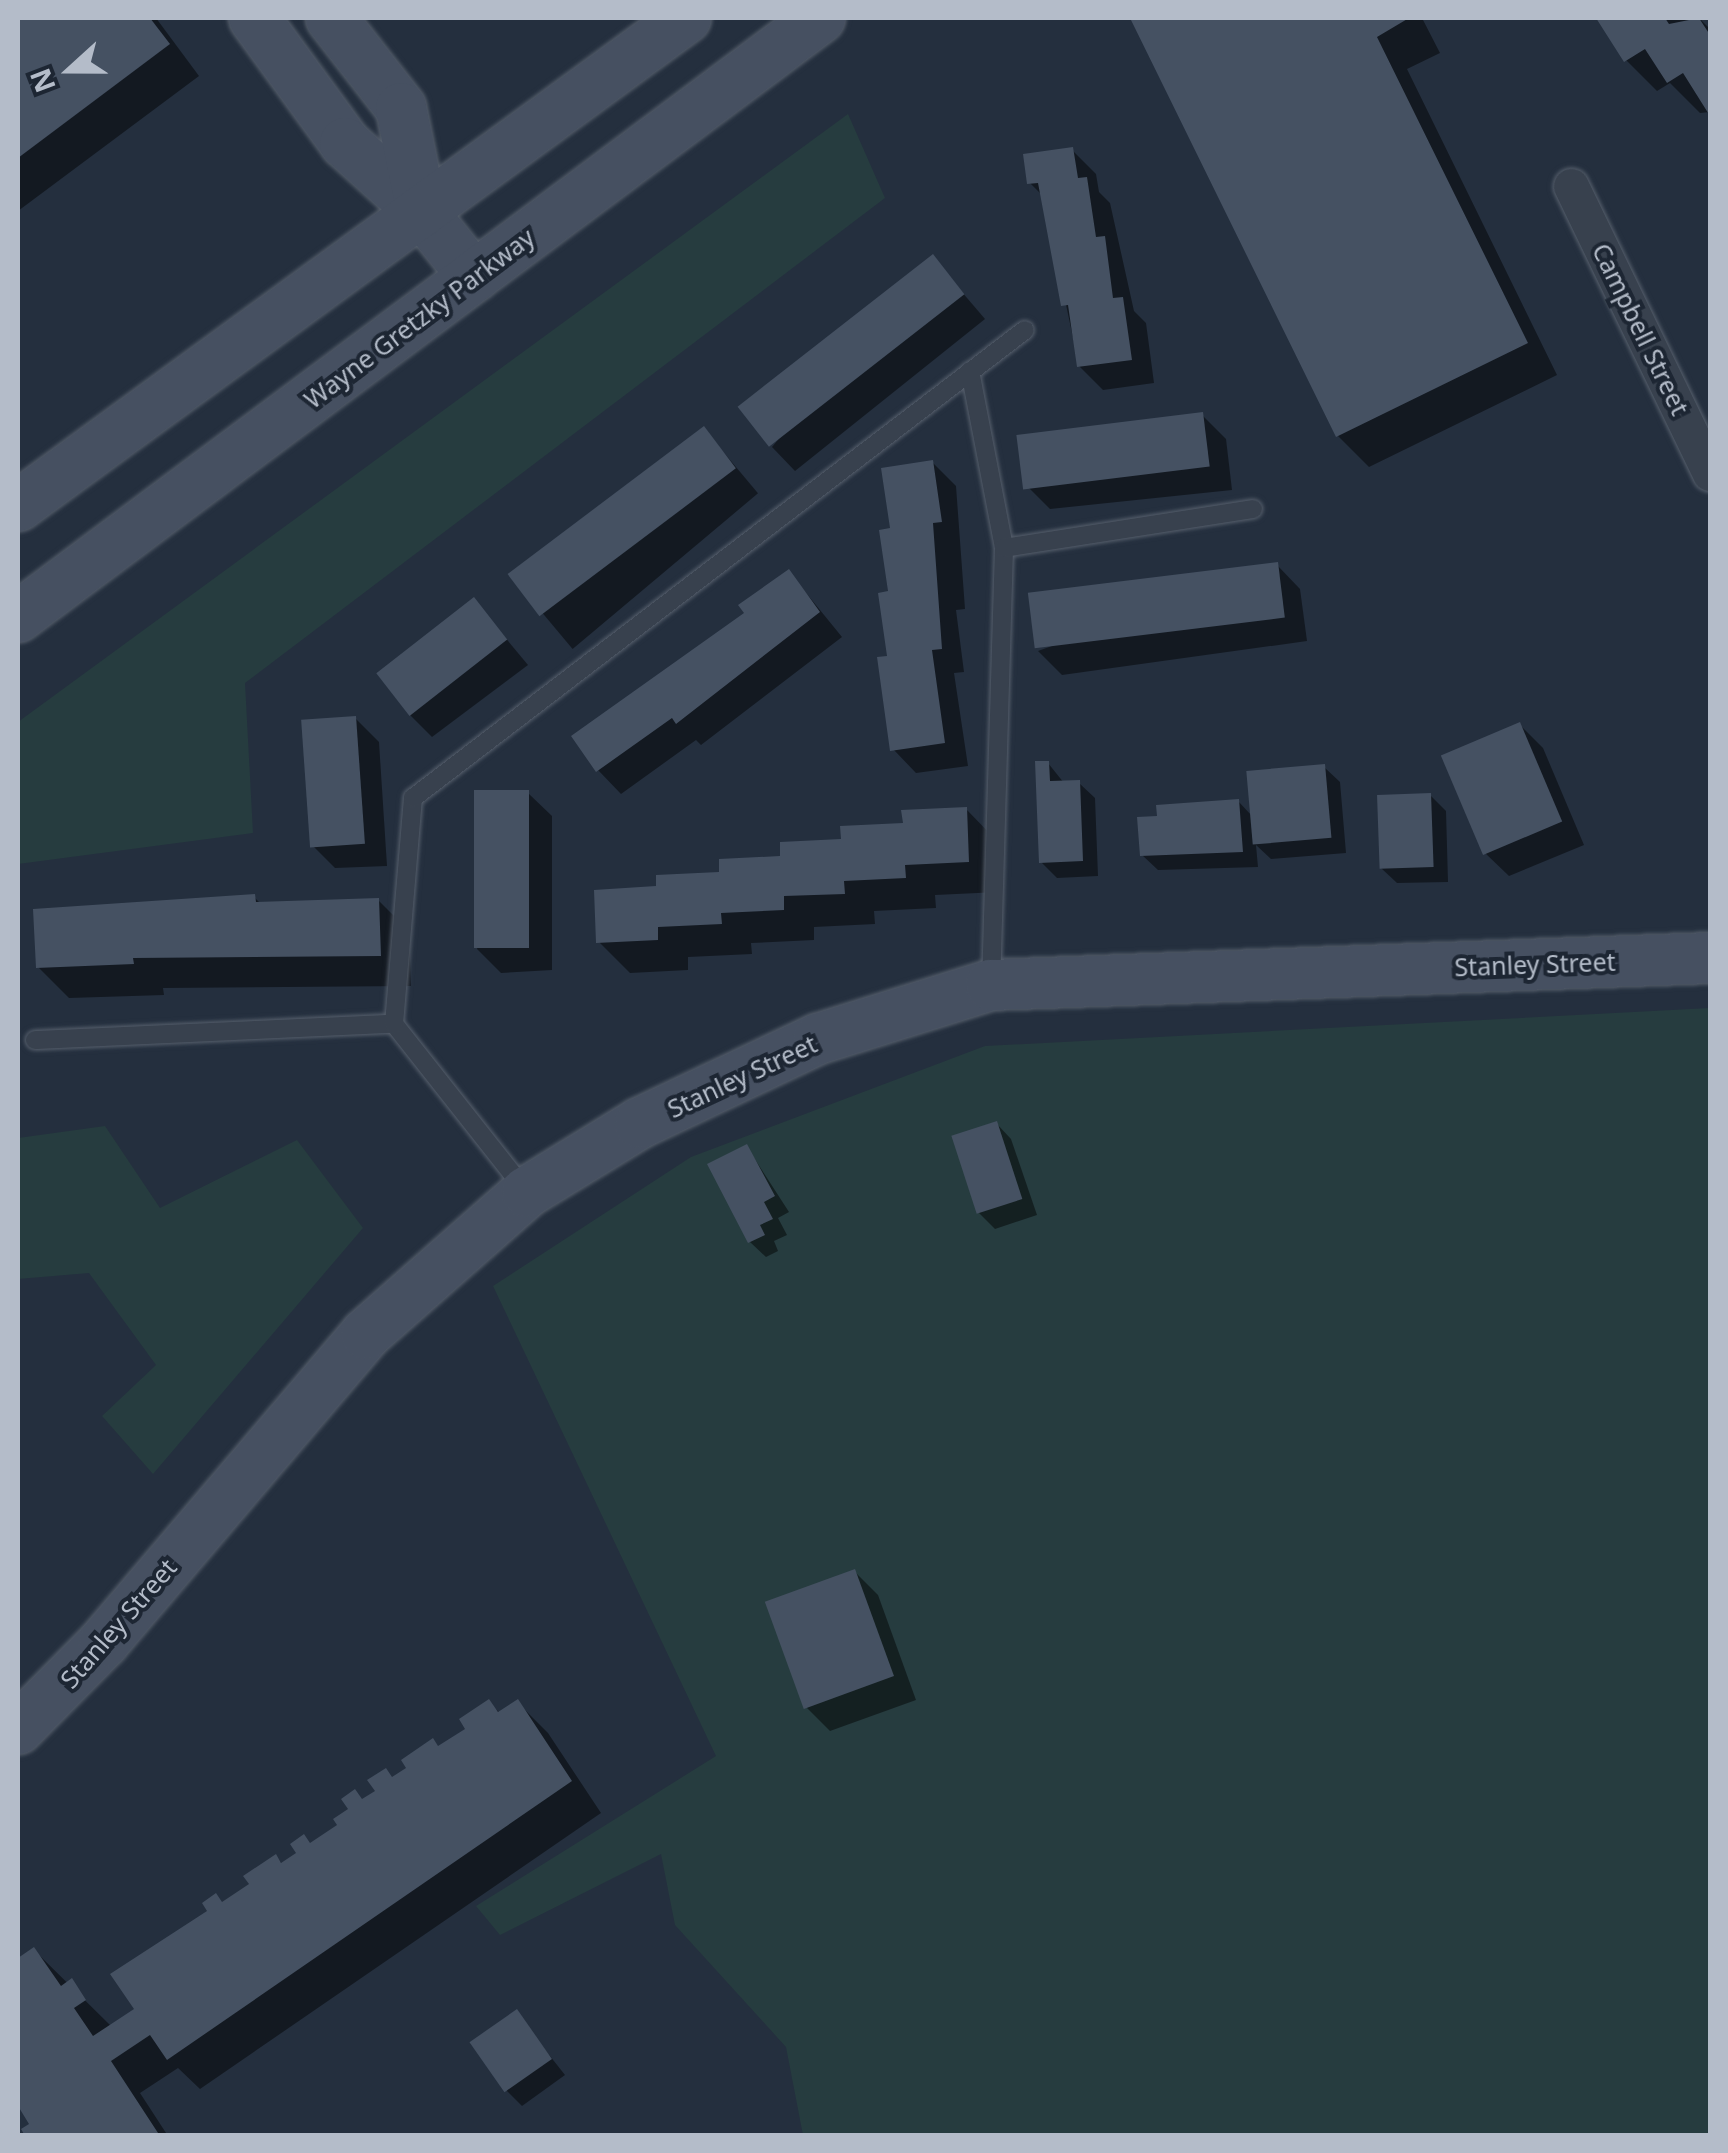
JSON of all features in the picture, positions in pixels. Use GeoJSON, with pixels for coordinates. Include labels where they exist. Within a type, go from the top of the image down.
{"type":"FeatureCollection","features":[{"type":"Feature","properties":{"kind":"street"},"geometry":{"type":"LineString","coordinates":[[254,18],[345,143],[422,212],[474,277]]}},
{"type":"Feature","properties":{"kind":"street"},"geometry":{"type":"LineString","coordinates":[[331,18],[400,108],[422,212]]}},
{"type":"Feature","properties":{"kind":"street"},"geometry":{"type":"LineString","coordinates":[[18,506],[686,18]]}},
{"type":"Feature","properties":{"kind":"street","name":"Wayne Gretzky Parkway"},"geometry":{"type":"LineString","coordinates":[[18,618],[820,18]]}},
{"type":"Feature","properties":{"kind":"street","name":"Campbell Street"},"geometry":{"type":"LineString","coordinates":[[1572,186],[1710,472]]}},
{"type":"Feature","properties":{"kind":"street","name":"Stanley Street"},"geometry":{"type":"LineString","coordinates":[[18,1729],[104,1642],[366,1334],[527,1192],[640,1123],[818,1039],[991,985],[1710,958]]}},
{"type":"Feature","properties":{"kind":"lane"},"geometry":{"type":"LineString","coordinates":[[527,1192],[394,1024],[413,798],[1025,330]]}},
{"type":"Feature","properties":{"kind":"lane"},"geometry":{"type":"LineString","coordinates":[[970,372],[1004,548],[991,985]]}},
{"type":"Feature","properties":{"kind":"lane"},"geometry":{"type":"LineString","coordinates":[[1004,548],[1252,509]]}},
{"type":"Feature","properties":{"kind":"lane"},"geometry":{"type":"LineString","coordinates":[[35,1040],[394,1024]]}},
{"type":"Feature","properties":{"kind":"green space"},"geometry":{"type":"Polygon","coordinates":[[[848,114],[885,198],[245,683],[253,833],[18,864],[18,722],[848,114]]]}},
{"type":"Feature","properties":{"kind":"green space"},"geometry":{"type":"Polygon","coordinates":[[[1710,1008],[1710,2135],[803,2135],[786,2047],[675,1925],[661,1854],[500,1935],[476,1906],[716,1756],[493,1286],[691,1157],[985,1046],[1710,1008]]]}},
{"type":"Feature","properties":{"kind":"green space"},"geometry":{"type":"Polygon","coordinates":[[[105,1126],[160,1208],[297,1140],[363,1228],[153,1474],[102,1416],[156,1365],[89,1273],[18,1279],[18,1138],[105,1126]]]}},
{"type":"Feature","properties":{"kind":"building"},"geometry":{"type":"Polygon","coordinates":[[[18,18],[150,18],[170,44],[18,158],[18,18]]]}},
{"type":"Feature","properties":{"kind":"building"},"geometry":{"type":"Polygon","coordinates":[[[1130,18],[1409,18],[1377,37],[1528,343],[1336,437],[1130,18]]]}},
{"type":"Feature","properties":{"kind":"building"},"geometry":{"type":"Polygon","coordinates":[[[1596,18],[1665,18],[1669,24],[1699,18],[1710,35],[1710,116],[1683,73],[1667,83],[1645,49],[1624,62],[1596,18]]]}},
{"type":"Feature","properties":{"kind":"building"},"geometry":{"type":"Polygon","coordinates":[[[1073,147],[1078,178],[1087,177],[1096,237],[1105,236],[1113,298],[1123,297],[1132,360],[1077,367],[1068,305],[1061,306],[1038,183],[1027,184],[1023,154],[1073,147]]]}},
{"type":"Feature","properties":{"kind":"building"},"geometry":{"type":"Polygon","coordinates":[[[933,254],[964,294],[769,447],[738,407],[933,254]]]}},
{"type":"Feature","properties":{"kind":"building"},"geometry":{"type":"Polygon","coordinates":[[[1203,412],[1210,467],[1023,490],[1016,435],[1203,412]]]}},
{"type":"Feature","properties":{"kind":"building"},"geometry":{"type":"Polygon","coordinates":[[[704,426],[736,468],[539,616],[508,574],[704,426]]]}},
{"type":"Feature","properties":{"kind":"building"},"geometry":{"type":"Polygon","coordinates":[[[933,460],[942,522],[933,523],[942,649],[932,650],[945,743],[890,751],[877,657],[887,656],[878,593],[888,591],[879,530],[890,528],[881,468],[933,460]]]}},
{"type":"Feature","properties":{"kind":"building"},"geometry":{"type":"Polygon","coordinates":[[[1278,562],[1285,618],[1035,648],[1028,593],[1278,562]]]}},
{"type":"Feature","properties":{"kind":"building"},"geometry":{"type":"Polygon","coordinates":[[[789,569],[820,612],[676,724],[672,718],[596,772],[571,736],[744,613],[738,605],[789,569]]]}},
{"type":"Feature","properties":{"kind":"building"},"geometry":{"type":"Polygon","coordinates":[[[474,597],[507,640],[410,716],[376,673],[474,597]]]}},
{"type":"Feature","properties":{"kind":"building"},"geometry":{"type":"Polygon","coordinates":[[[356,716],[365,844],[310,848],[301,720],[356,716]]]}},
{"type":"Feature","properties":{"kind":"building"},"geometry":{"type":"Polygon","coordinates":[[[1520,722],[1562,821],[1483,855],[1441,756],[1520,722]]]}},
{"type":"Feature","properties":{"kind":"building"},"geometry":{"type":"Polygon","coordinates":[[[1035,761],[1049,761],[1050,781],[1080,780],[1083,861],[1039,863],[1035,761]]]}},
{"type":"Feature","properties":{"kind":"building"},"geometry":{"type":"Polygon","coordinates":[[[1325,764],[1331,838],[1253,845],[1246,771],[1325,764]]]}},
{"type":"Feature","properties":{"kind":"building"},"geometry":{"type":"Polygon","coordinates":[[[474,790],[529,790],[529,948],[474,948],[474,790]]]}},
{"type":"Feature","properties":{"kind":"building"},"geometry":{"type":"Polygon","coordinates":[[[1431,793],[1434,867],[1380,869],[1377,795],[1431,793]]]}},
{"type":"Feature","properties":{"kind":"building"},"geometry":{"type":"Polygon","coordinates":[[[1239,799],[1243,852],[1140,856],[1137,817],[1157,816],[1156,805],[1239,799]]]}},
{"type":"Feature","properties":{"kind":"building"},"geometry":{"type":"Polygon","coordinates":[[[967,807],[969,862],[905,865],[906,878],[844,881],[845,894],[784,896],[784,910],[721,913],[722,924],[658,927],[658,940],[596,943],[594,890],[656,886],[656,875],[719,872],[719,859],[780,856],[780,842],[841,839],[840,826],[903,823],[901,810],[967,807]]]}},
{"type":"Feature","properties":{"kind":"building"},"geometry":{"type":"Polygon","coordinates":[[[255,894],[256,902],[379,898],[381,956],[133,958],[134,964],[36,968],[33,909],[255,894]]]}},
{"type":"Feature","properties":{"kind":"building"},"geometry":{"type":"Polygon","coordinates":[[[997,1121],[1022,1199],[977,1214],[951,1136],[997,1121]]]}},
{"type":"Feature","properties":{"kind":"building"},"geometry":{"type":"Polygon","coordinates":[[[747,1144],[775,1196],[764,1202],[773,1219],[760,1225],[765,1235],[748,1243],[707,1164],[747,1144]]]}},
{"type":"Feature","properties":{"kind":"building"},"geometry":{"type":"Polygon","coordinates":[[[855,1569],[894,1676],[804,1709],[765,1602],[855,1569]]]}},
{"type":"Feature","properties":{"kind":"building"},"geometry":{"type":"Polygon","coordinates":[[[489,1699],[498,1712],[518,1699],[572,1781],[167,2060],[150,2035],[111,2061],[160,2136],[25,2136],[21,2129],[29,2124],[18,2106],[18,1958],[34,1947],[61,1986],[72,1978],[86,2000],[74,2008],[93,2036],[134,2009],[110,1974],[207,1911],[202,1903],[216,1893],[222,1902],[249,1884],[243,1876],[276,1854],[281,1863],[296,1853],[290,1844],[304,1834],[310,1843],[337,1825],[333,1819],[348,1809],[341,1799],[355,1789],[362,1799],[375,1791],[367,1780],[386,1768],[392,1777],[406,1768],[401,1760],[433,1738],[438,1746],[465,1729],[459,1719],[489,1699]]]}},
{"type":"Feature","properties":{"kind":"building"},"geometry":{"type":"Polygon","coordinates":[[[517,2009],[552,2059],[504,2092],[469,2042],[517,2009]]]}}]}
